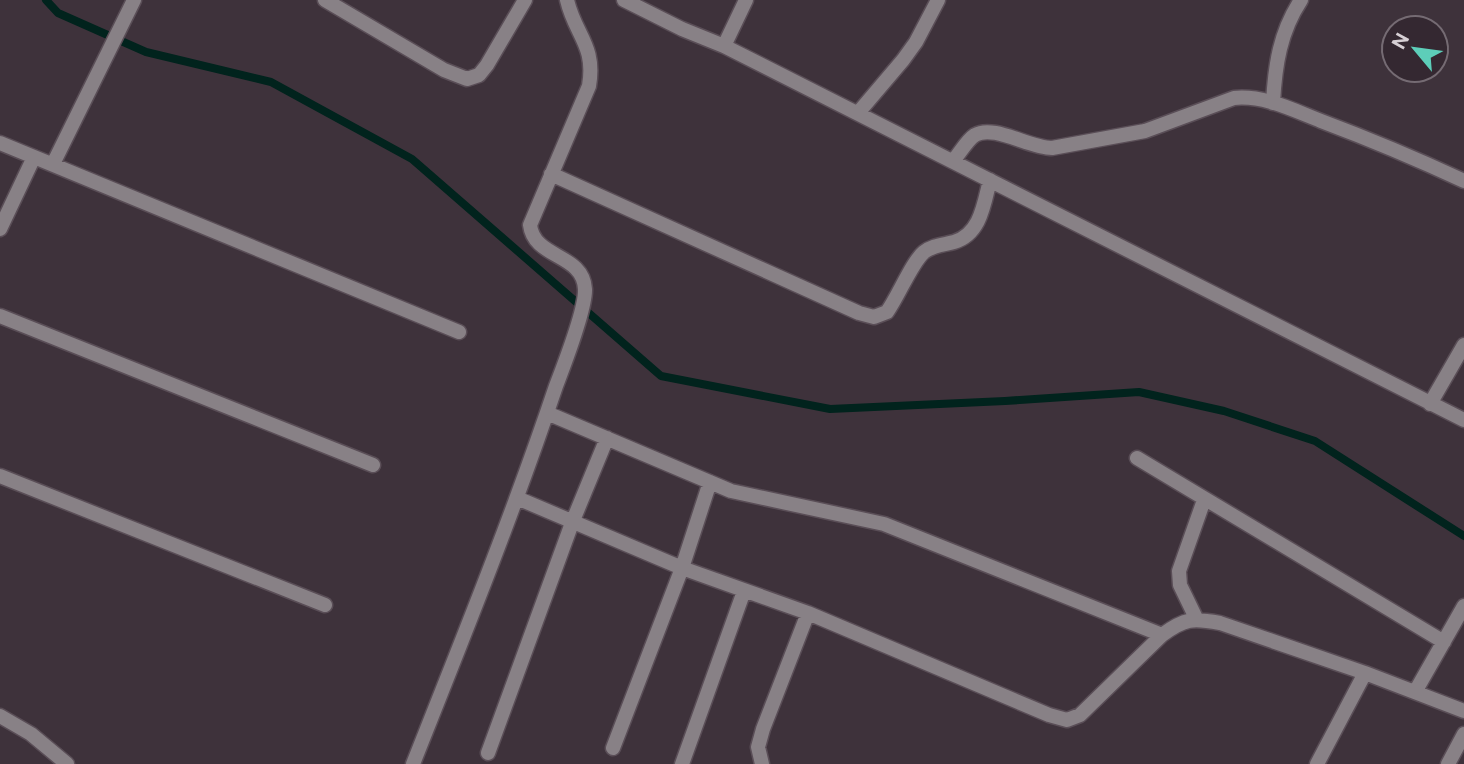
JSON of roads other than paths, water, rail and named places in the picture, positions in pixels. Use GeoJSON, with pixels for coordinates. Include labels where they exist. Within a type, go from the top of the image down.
{"type":"FeatureCollection","features":[{"type":"Feature","properties":{"kind":"street"},"geometry":{"type":"LineString","coordinates":[[54,164],[134,0]]}},
{"type":"Feature","properties":{"kind":"street"},"geometry":{"type":"LineString","coordinates":[[325,0],[444,70],[467,79],[478,75],[487,65],[525,0]]}},
{"type":"Feature","properties":{"kind":"street"},"geometry":{"type":"LineString","coordinates":[[414,764],[517,499],[576,328],[585,292],[583,278],[575,267],[538,244],[531,237],[530,225],[589,86],[592,68],[590,53],[567,0]]}},
{"type":"Feature","properties":{"kind":"street"},"geometry":{"type":"LineString","coordinates":[[624,0],[682,29],[724,46],[1464,420]]}},
{"type":"Feature","properties":{"kind":"street"},"geometry":{"type":"LineString","coordinates":[[724,46],[746,0]]}},
{"type":"Feature","properties":{"kind":"street"},"geometry":{"type":"LineString","coordinates":[[858,113],[916,42],[938,0]]}},
{"type":"Feature","properties":{"kind":"street"},"geometry":{"type":"LineString","coordinates":[[1273,103],[1276,58],[1286,26],[1301,0]]}},
{"type":"Feature","properties":{"kind":"street"},"geometry":{"type":"LineString","coordinates":[[953,161],[974,136],[988,131],[1040,148],[1052,148],[1145,131],[1234,98],[1247,97],[1273,103],[1392,148],[1464,181]]}},
{"type":"Feature","properties":{"kind":"street"},"geometry":{"type":"LineString","coordinates":[[0,143],[459,332]]}},
{"type":"Feature","properties":{"kind":"street"},"geometry":{"type":"LineString","coordinates":[[0,229],[34,157]]}},
{"type":"Feature","properties":{"kind":"street"},"geometry":{"type":"LineString","coordinates":[[551,174],[859,313],[874,317],[887,312],[922,254],[935,245],[957,242],[972,233],[982,215],[989,180]]}},
{"type":"Feature","properties":{"kind":"street"},"geometry":{"type":"LineString","coordinates":[[0,316],[373,465]]}},
{"type":"Feature","properties":{"kind":"street"},"geometry":{"type":"LineString","coordinates":[[1430,404],[1464,345]]}},
{"type":"Feature","properties":{"kind":"street"},"geometry":{"type":"LineString","coordinates":[[547,413],[710,482],[753,496],[884,524],[1162,635]]}},
{"type":"Feature","properties":{"kind":"street"},"geometry":{"type":"LineString","coordinates":[[488,753],[572,523],[607,438]]}},
{"type":"Feature","properties":{"kind":"street"},"geometry":{"type":"LineString","coordinates":[[1138,458],[1444,642]]}},
{"type":"Feature","properties":{"kind":"street"},"geometry":{"type":"LineString","coordinates":[[0,476],[325,605]]}},
{"type":"Feature","properties":{"kind":"street"},"geometry":{"type":"LineString","coordinates":[[613,748],[682,568],[710,482]]}},
{"type":"Feature","properties":{"kind":"street"},"geometry":{"type":"LineString","coordinates":[[517,499],[682,568],[808,613],[1049,715],[1067,720],[1080,715],[1162,635],[1176,625],[1196,618],[1220,623],[1365,673],[1464,711]]}},
{"type":"Feature","properties":{"kind":"street"},"geometry":{"type":"LineString","coordinates":[[1196,618],[1180,585],[1179,571],[1204,499]]}},
{"type":"Feature","properties":{"kind":"street"},"geometry":{"type":"LineString","coordinates":[[682,764],[744,591]]}},
{"type":"Feature","properties":{"kind":"street"},"geometry":{"type":"LineString","coordinates":[[1415,692],[1464,606]]}},
{"type":"Feature","properties":{"kind":"street"},"geometry":{"type":"LineString","coordinates":[[762,764],[758,747],[763,729],[808,613]]}},
{"type":"Feature","properties":{"kind":"street"},"geometry":{"type":"LineString","coordinates":[[1317,764],[1365,673]]}},
{"type":"Feature","properties":{"kind":"street"},"geometry":{"type":"LineString","coordinates":[[0,716],[31,734],[67,764]]}},
{"type":"Feature","properties":{"kind":"street"},"geometry":{"type":"LineString","coordinates":[[1448,764],[1464,734]]}},
{"type":"Feature","properties":{"kind":"waterway"},"geometry":{"type":"LineString","coordinates":[[46,0],[58,13],[146,52],[271,82],[412,159],[661,376],[830,409],[1139,392],[1224,411],[1315,441],[1464,536]]}}]}
